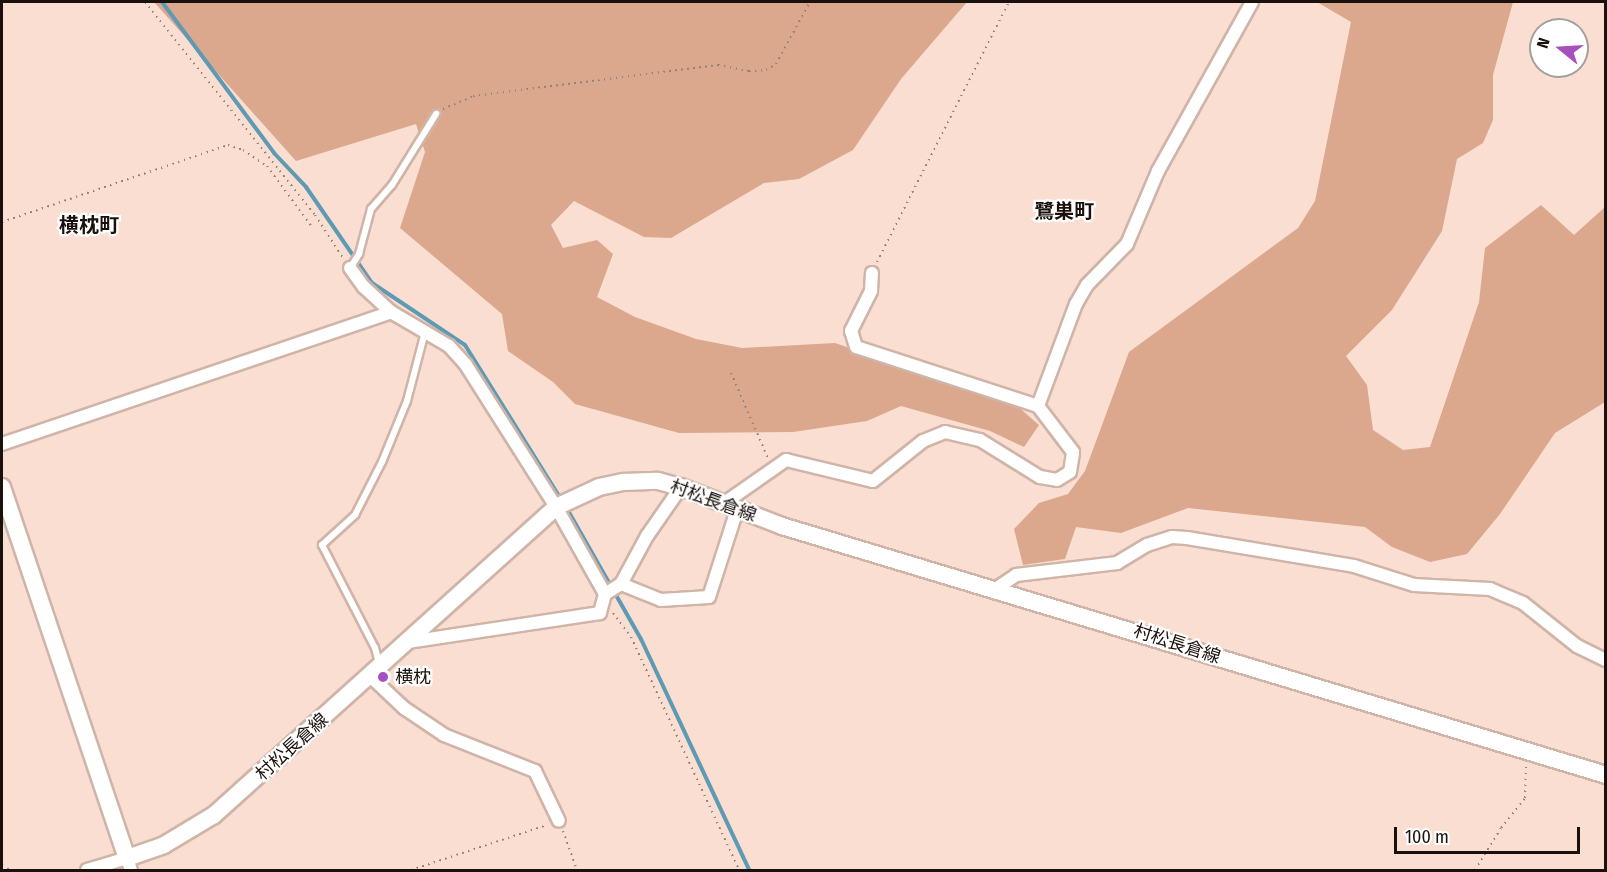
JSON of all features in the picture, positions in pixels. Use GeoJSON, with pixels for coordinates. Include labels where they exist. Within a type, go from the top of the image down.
{"type":"FeatureCollection","features":[{"type":"Feature","properties":{"kind":"main road","name":"村松長倉線"},"geometry":{"type":"LineString","coordinates":[[129,864],[214,815],[409,642],[556,507],[599,487],[623,482],[658,481],[681,487],[730,507],[1526,754],[1605,775]]}},
{"type":"Feature","properties":{"kind":"main road"},"geometry":{"type":"LineString","coordinates":[[2,487],[129,864]]}},
{"type":"Feature","properties":{"kind":"street"},"geometry":{"type":"LineString","coordinates":[[1038,406],[1076,304],[1087,285],[1127,244],[1162,163],[1252,2]]}},
{"type":"Feature","properties":{"kind":"street"},"geometry":{"type":"LineString","coordinates":[[350,268],[390,312],[449,346],[466,365],[556,507],[604,594],[600,613],[409,642]]}},
{"type":"Feature","properties":{"kind":"street"},"geometry":{"type":"LineString","coordinates":[[621,584],[661,600],[709,597],[730,507],[772,466],[797,460],[852,478],[873,481],[923,441],[945,432],[980,440],[1040,477],[1057,480],[1070,472],[1073,452],[1038,406],[856,347],[851,332],[871,291],[872,273]]}},
{"type":"Feature","properties":{"kind":"street"},"geometry":{"type":"LineString","coordinates":[[2,444],[390,312]]}},
{"type":"Feature","properties":{"kind":"street"},"geometry":{"type":"LineString","coordinates":[[604,594],[621,584],[647,536],[681,487]]}},
{"type":"Feature","properties":{"kind":"street"},"geometry":{"type":"LineString","coordinates":[[997,588],[1007,579],[1028,573],[1117,563],[1148,544],[1181,537],[1354,566],[1414,585],[1490,589],[1523,603],[1577,646],[1605,660]]}},
{"type":"Feature","properties":{"kind":"street"},"geometry":{"type":"LineString","coordinates":[[375,671],[404,708],[444,735],[535,771],[559,821]]}},
{"type":"Feature","properties":{"kind":"street"},"geometry":{"type":"LineString","coordinates":[[87,870],[129,864]]}},
{"type":"Feature","properties":{"kind":"lane"},"geometry":{"type":"LineString","coordinates":[[350,268],[359,254],[371,209],[392,185],[436,114]]}},
{"type":"Feature","properties":{"kind":"lane"},"geometry":{"type":"LineString","coordinates":[[375,671],[375,648],[322,545],[355,515],[382,462],[407,401],[425,332]]}},
{"type":"Feature","properties":{"kind":"path"},"geometry":{"type":"LineString","coordinates":[[145,2],[315,215],[350,268]]}},
{"type":"Feature","properties":{"kind":"path"},"geometry":{"type":"LineString","coordinates":[[436,114],[473,96],[718,65],[749,72],[766,70],[776,64],[810,2]]}},
{"type":"Feature","properties":{"kind":"path"},"geometry":{"type":"LineString","coordinates":[[872,273],[1009,2]]}},
{"type":"Feature","properties":{"kind":"path"},"geometry":{"type":"LineString","coordinates":[[2,222],[228,145],[243,150],[267,166],[312,227]]}},
{"type":"Feature","properties":{"kind":"path"},"geometry":{"type":"LineString","coordinates":[[731,373],[772,466]]}},
{"type":"Feature","properties":{"kind":"path"},"geometry":{"type":"LineString","coordinates":[[604,594],[608,608],[631,637],[739,870]]}},
{"type":"Feature","properties":{"kind":"path"},"geometry":{"type":"LineString","coordinates":[[1475,870],[1501,828],[1525,798],[1526,754]]}},
{"type":"Feature","properties":{"kind":"path"},"geometry":{"type":"LineString","coordinates":[[411,870],[559,821],[577,870]]}},
{"type":"Feature","properties":{"kind":"path"},"geometry":{"type":"LineString","coordinates":[[2,865],[10,870]]}},
{"type":"Feature","properties":{"kind":"shaded area"},"geometry":{"type":"Polygon","coordinates":[[[154,2],[967,2],[901,79],[853,150],[799,179],[764,183],[671,238],[644,237],[574,201],[551,225],[563,248],[597,240],[613,254],[597,297],[635,317],[696,339],[742,348],[835,343],[1016,405],[1039,425],[1024,447],[990,431],[901,406],[867,421],[793,432],[679,433],[575,404],[553,382],[508,351],[502,314],[400,228],[425,152],[416,124],[296,161],[154,2]]]}},
{"type":"Feature","properties":{"kind":"shaded area"},"geometry":{"type":"Polygon","coordinates":[[[1317,2],[1513,2],[1493,75],[1493,120],[1483,143],[1457,159],[1442,231],[1392,310],[1346,356],[1367,385],[1373,430],[1403,450],[1430,447],[1479,302],[1485,248],[1541,205],[1574,235],[1605,207],[1605,402],[1555,433],[1500,514],[1467,554],[1430,562],[1392,547],[1365,527],[1188,508],[1121,533],[1076,527],[1065,559],[1023,565],[1014,529],[1039,503],[1068,494],[1085,471],[1129,352],[1298,228],[1315,201],[1351,22],[1317,2]]]}},
{"type":"Feature","properties":{"kind":"waterway"},"geometry":{"type":"LineString","coordinates":[[162,2],[274,153],[306,187],[372,283],[465,345],[562,501]]}},
{"type":"Feature","properties":{"kind":"waterway"},"geometry":{"type":"LineString","coordinates":[[566,507],[641,639],[749,870]]}},
{"type":"Feature","properties":{"kind":"place","name":"横枕"},"geometry":{"type":"Point","coordinates":[383,677]}},
{"type":"Feature","properties":{"kind":"district","name":"鷺巣町"},"geometry":{"type":"Point","coordinates":[1064,211]}},
{"type":"Feature","properties":{"kind":"district","name":"横枕町"},"geometry":{"type":"Point","coordinates":[89,225]}}]}
